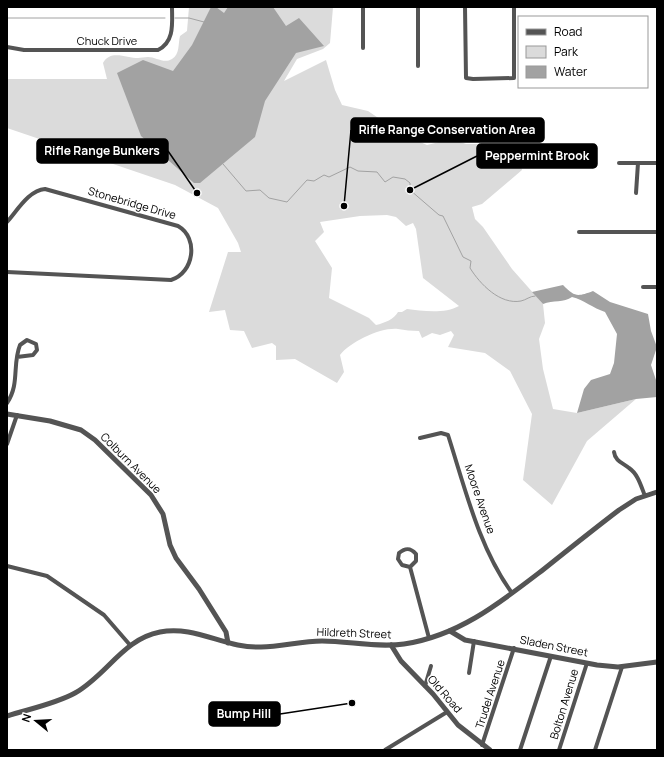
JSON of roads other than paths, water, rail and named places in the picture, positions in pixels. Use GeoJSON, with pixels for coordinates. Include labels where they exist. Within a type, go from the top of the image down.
{"type":"FeatureCollection","features":[{"type":"Feature","properties":{"kind":"street","name":"Chuck Drive"},"geometry":{"type":"LineString","coordinates":[[7,47],[24,50],[158,50],[164,47],[170,39],[172,7]]}},
{"type":"Feature","properties":{"kind":"street"},"geometry":{"type":"LineString","coordinates":[[363,7],[364,48]]}},
{"type":"Feature","properties":{"kind":"street"},"geometry":{"type":"LineString","coordinates":[[418,7],[418,66]]}},
{"type":"Feature","properties":{"kind":"street"},"geometry":{"type":"LineString","coordinates":[[465,7],[466,78],[514,78],[514,7]]}},
{"type":"Feature","properties":{"kind":"street"},"geometry":{"type":"LineString","coordinates":[[619,163],[657,163]]}},
{"type":"Feature","properties":{"kind":"street"},"geometry":{"type":"LineString","coordinates":[[636,193],[638,163]]}},
{"type":"Feature","properties":{"kind":"street","name":"Stonebridge Drive"},"geometry":{"type":"LineString","coordinates":[[7,222],[34,192],[45,189],[178,226],[188,233],[192,245],[188,266],[181,275],[171,280],[7,272]]}},
{"type":"Feature","properties":{"kind":"street"},"geometry":{"type":"LineString","coordinates":[[579,232],[657,232]]}},
{"type":"Feature","properties":{"kind":"street"},"geometry":{"type":"LineString","coordinates":[[643,287],[657,287]]}},
{"type":"Feature","properties":{"kind":"street"},"geometry":{"type":"LineString","coordinates":[[7,403],[15,386],[17,357],[19,347],[23,341],[29,340],[36,344],[36,350],[33,356],[17,357]]}},
{"type":"Feature","properties":{"kind":"street","name":"Colburn Avenue"},"geometry":{"type":"LineString","coordinates":[[7,414],[50,421],[81,430],[95,440],[151,495],[163,514],[170,545],[176,558],[199,589],[226,632],[228,643]]}},
{"type":"Feature","properties":{"kind":"street"},"geometry":{"type":"LineString","coordinates":[[7,444],[17,416]]}},
{"type":"Feature","properties":{"kind":"street","name":"Moore Avenue"},"geometry":{"type":"LineString","coordinates":[[420,438],[441,433],[448,435],[476,521],[503,581],[512,594]]}},
{"type":"Feature","properties":{"kind":"street"},"geometry":{"type":"LineString","coordinates":[[614,452],[616,458],[630,468],[636,475],[645,496]]}},
{"type":"Feature","properties":{"kind":"street","name":"Hildreth Street"},"geometry":{"type":"LineString","coordinates":[[7,716],[74,693],[96,677],[130,645],[146,636],[172,630],[199,634],[228,643],[261,647],[321,641],[391,645],[429,638],[450,631],[473,620],[512,594],[619,510],[645,496],[657,492]]}},
{"type":"Feature","properties":{"kind":"street"},"geometry":{"type":"LineString","coordinates":[[405,549],[410,549],[416,554],[416,561],[410,567],[402,564],[398,559],[399,553],[405,549]]}},
{"type":"Feature","properties":{"kind":"street"},"geometry":{"type":"LineString","coordinates":[[7,566],[47,576],[104,615],[130,645]]}},
{"type":"Feature","properties":{"kind":"street"},"geometry":{"type":"LineString","coordinates":[[410,567],[420,612],[429,638]]}},
{"type":"Feature","properties":{"kind":"street","name":"Sladen Street"},"geometry":{"type":"LineString","coordinates":[[450,631],[459,638],[587,663],[622,667],[657,662]]}},
{"type":"Feature","properties":{"kind":"street"},"geometry":{"type":"LineString","coordinates":[[469,673],[474,641]]}},
{"type":"Feature","properties":{"kind":"street","name":"Old Road"},"geometry":{"type":"LineString","coordinates":[[391,645],[401,661],[447,712],[468,734],[490,750]]}},
{"type":"Feature","properties":{"kind":"street","name":"Trudel Avenue"},"geometry":{"type":"LineString","coordinates":[[482,744],[514,648]]}},
{"type":"Feature","properties":{"kind":"street"},"geometry":{"type":"LineString","coordinates":[[520,750],[551,656]]}},
{"type":"Feature","properties":{"kind":"street","name":"Bolton Avenue"},"geometry":{"type":"LineString","coordinates":[[559,750],[587,663]]}},
{"type":"Feature","properties":{"kind":"street"},"geometry":{"type":"LineString","coordinates":[[425,686],[431,666]]}},
{"type":"Feature","properties":{"kind":"street"},"geometry":{"type":"LineString","coordinates":[[595,750],[622,667]]}},
{"type":"Feature","properties":{"kind":"street"},"geometry":{"type":"LineString","coordinates":[[385,750],[447,712]]}},
{"type":"Feature","properties":{"kind":"water"},"geometry":{"type":"Polygon","coordinates":[[[211,7],[216,7],[224,13],[228,7],[273,7],[286,26],[299,18],[324,46],[296,53],[265,101],[255,137],[200,183],[194,183],[141,136],[117,73],[143,60],[173,71],[192,45],[211,7]]]}},
{"type":"Feature","properties":{"kind":"water"},"geometry":{"type":"Polygon","coordinates":[[[563,285],[570,292],[576,295],[593,291],[610,302],[648,314],[651,331],[657,347],[651,365],[657,383],[657,397],[636,399],[577,413],[584,389],[591,380],[610,374],[614,363],[617,334],[605,312],[581,300],[572,297],[566,300],[543,304],[532,292],[563,285]]]}},
{"type":"Feature","properties":{"kind":"waterway"},"geometry":{"type":"LineString","coordinates":[[7,18],[165,18]]}},
{"type":"Feature","properties":{"kind":"waterway"},"geometry":{"type":"LineString","coordinates":[[175,18],[189,18],[204,22]]}},
{"type":"Feature","properties":{"kind":"waterway"},"geometry":{"type":"LineString","coordinates":[[223,164],[246,191],[260,190],[269,198],[287,202],[307,180],[314,181],[324,175],[329,177],[350,167],[358,171],[377,172],[385,182],[393,177],[405,179],[410,183],[410,190],[439,215],[443,216],[463,257],[471,261],[470,268],[485,287],[498,297],[506,300],[521,301],[535,296]]}},
{"type":"Feature","properties":{"kind":"place","name":"Peppermint Brook"},"geometry":{"type":"Point","coordinates":[410,190]}},
{"type":"Feature","properties":{"kind":"place","name":"Rifle Range Bunkers"},"geometry":{"type":"Point","coordinates":[197,193]}},
{"type":"Feature","properties":{"kind":"place","name":"Rifle Range Conservation Area"},"geometry":{"type":"Point","coordinates":[344,206]}},
{"type":"Feature","properties":{"kind":"place","name":"Bump Hill"},"geometry":{"type":"Point","coordinates":[352,703]}}]}
